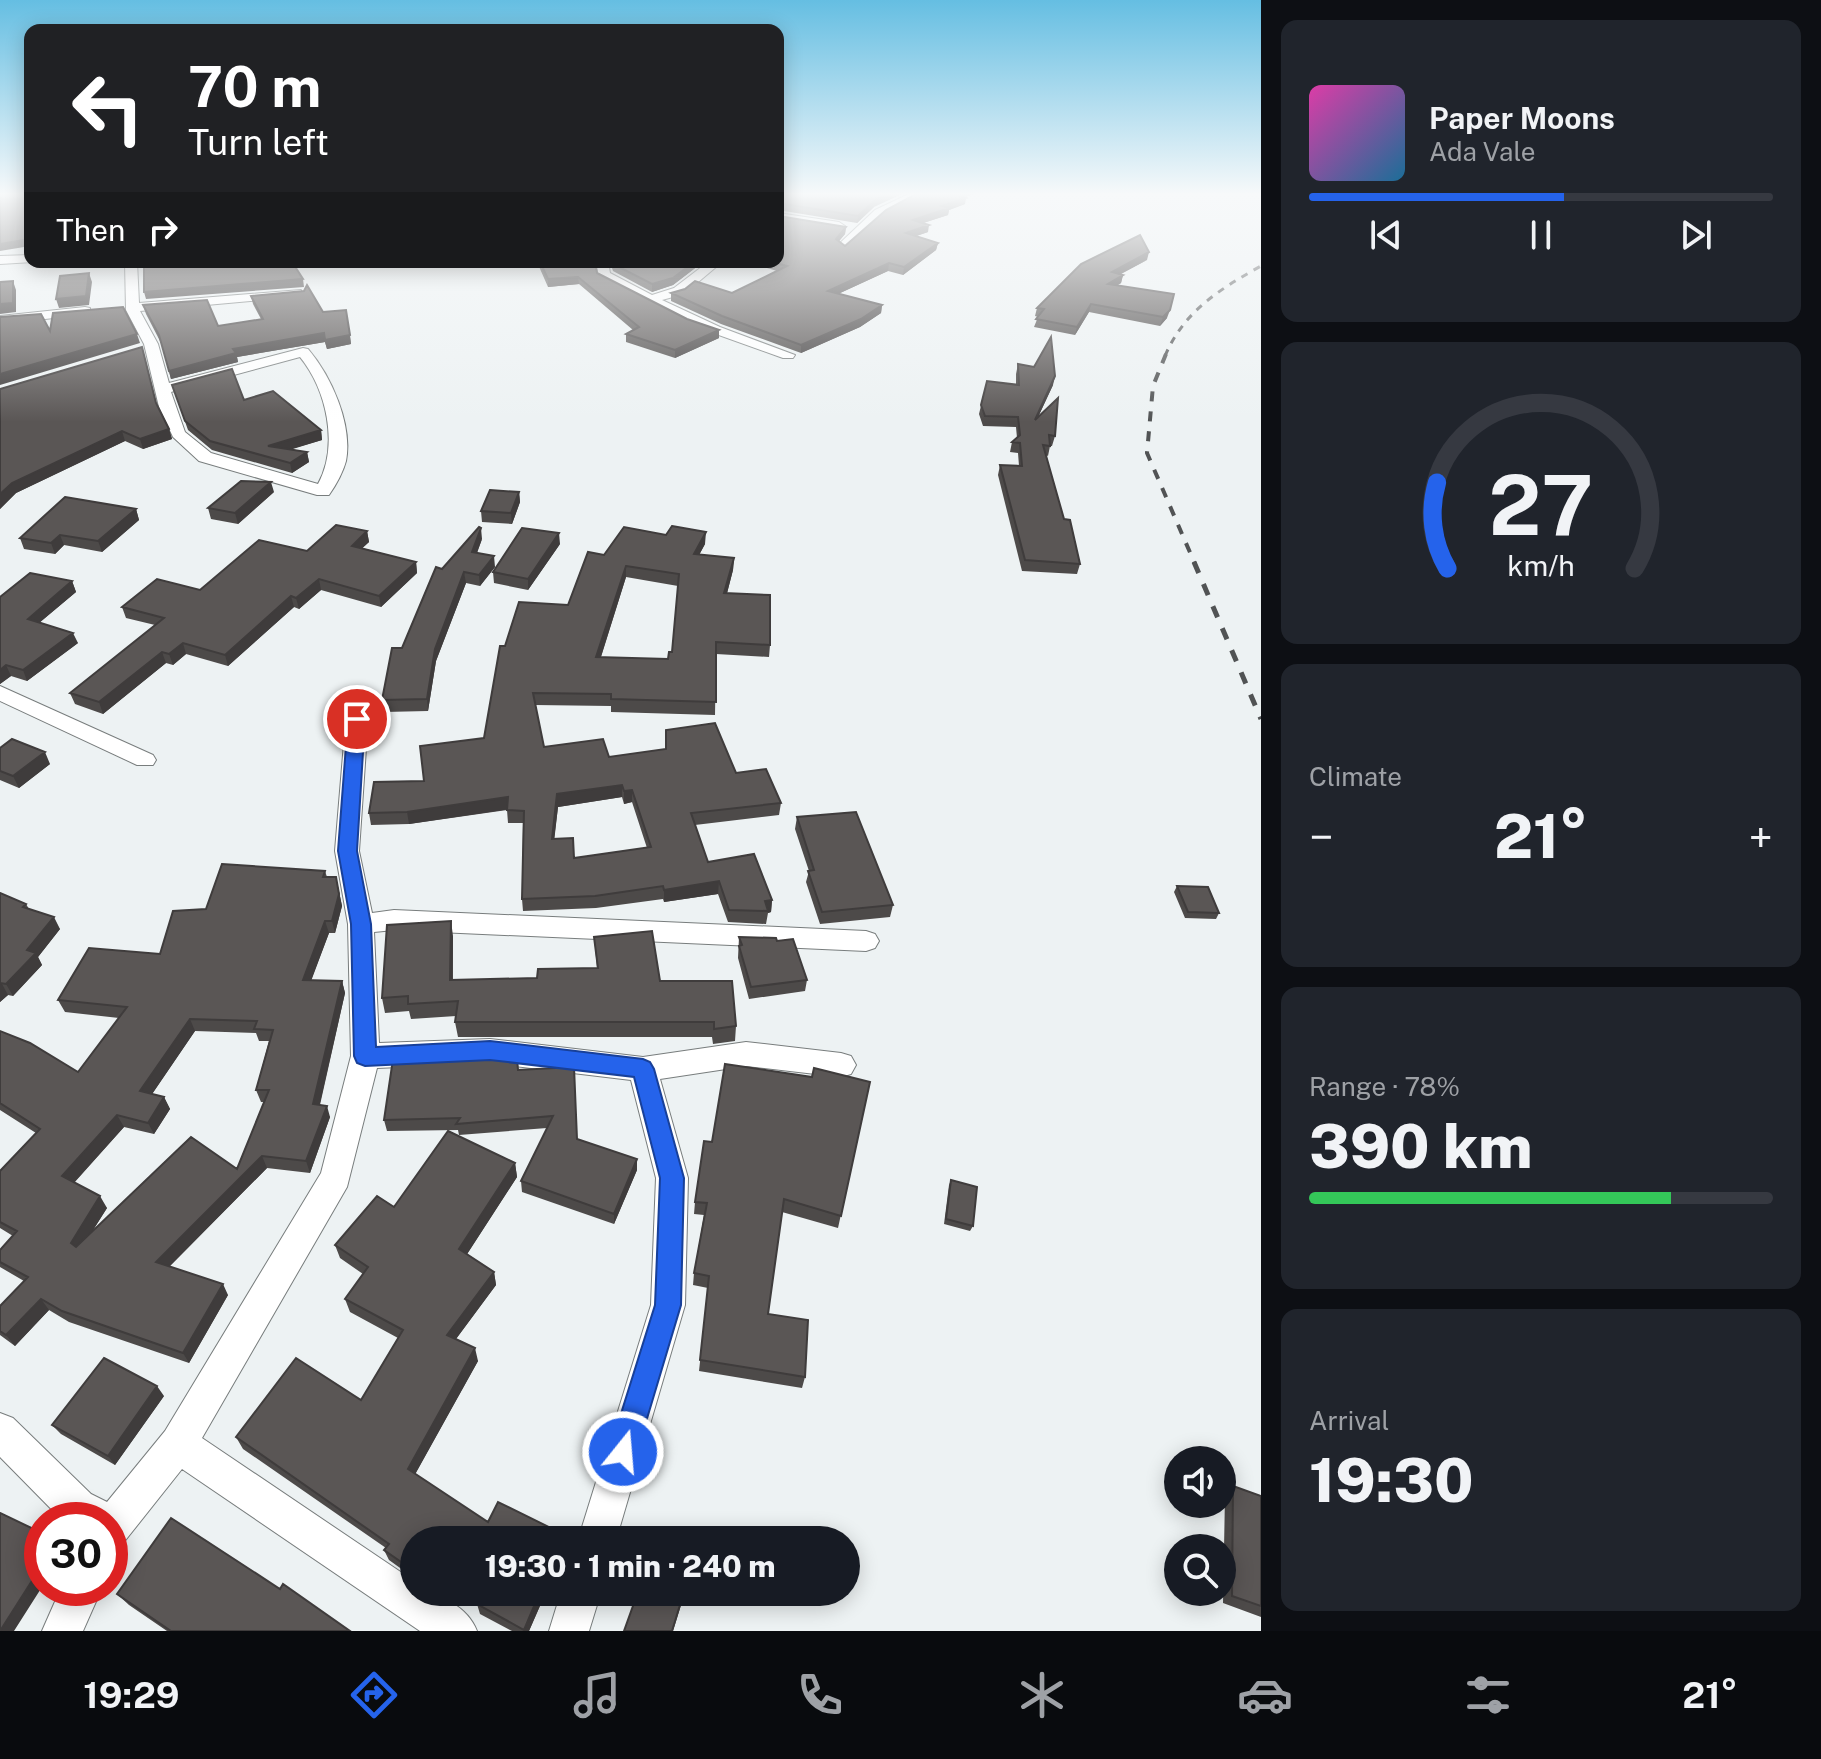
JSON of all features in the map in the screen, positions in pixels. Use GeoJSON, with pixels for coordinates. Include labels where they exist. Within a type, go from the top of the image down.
{"type":"FeatureCollection","features":[{"type":"Feature","properties":{"kind":"street"},"geometry":{"type":"LineString","coordinates":[[130,270],[124,308],[162,390],[171,425],[188,447],[205,457],[323,491],[338,459],[332,408],[312,361],[303,352],[162,390]]}},
{"type":"Feature","properties":{"kind":"street"},"geometry":{"type":"LineString","coordinates":[[603,270],[604,275],[650,300],[730,338],[788,355]]}},
{"type":"Feature","properties":{"kind":"street"},"geometry":{"type":"LineString","coordinates":[[650,300],[679,291],[706,270]]}},
{"type":"Feature","properties":{"kind":"street"},"geometry":{"type":"LineString","coordinates":[[124,308],[300,293]]}},
{"type":"Feature","properties":{"kind":"street"},"geometry":{"type":"LineString","coordinates":[[0,320],[100,310]]}},
{"type":"Feature","properties":{"kind":"street"},"geometry":{"type":"LineString","coordinates":[[0,693],[145,760]]}},
{"type":"Feature","properties":{"kind":"street"},"geometry":{"type":"LineString","coordinates":[[128,1502],[178,1444],[336,1177],[365,1056],[361,924],[347,851],[357,719]]}},
{"type":"Feature","properties":{"kind":"street"},"geometry":{"type":"LineString","coordinates":[[361,924],[394,920],[866,941]]}},
{"type":"Feature","properties":{"kind":"street"},"geometry":{"type":"LineString","coordinates":[[365,1056],[490,1051],[643,1069],[746,1054],[841,1065]]}},
{"type":"Feature","properties":{"kind":"street"},"geometry":{"type":"LineString","coordinates":[[601,1526],[668,1305],[672,1178],[643,1069]]}},
{"type":"Feature","properties":{"kind":"street"},"geometry":{"type":"LineString","coordinates":[[0,1431],[71,1502]]}},
{"type":"Feature","properties":{"kind":"street"},"geometry":{"type":"LineString","coordinates":[[178,1444],[457,1631]]}},
{"type":"Feature","properties":{"kind":"street"},"geometry":{"type":"LineString","coordinates":[[62,1631],[74,1606]]}},
{"type":"Feature","properties":{"kind":"street"},"geometry":{"type":"LineString","coordinates":[[569,1631],[577,1606]]}},
{"type":"Feature","properties":{"kind":"building"},"geometry":{"type":"Polygon","coordinates":[[[144,270],[297,270],[303,279],[144,292],[144,270]]]}},
{"type":"Feature","properties":{"kind":"building"},"geometry":{"type":"Polygon","coordinates":[[[544,270],[596,270],[687,319],[719,330],[675,350],[626,334],[639,327],[578,277],[548,279],[544,270]]]}},
{"type":"Feature","properties":{"kind":"building"},"geometry":{"type":"Polygon","coordinates":[[[625,270],[683,270],[673,278],[652,284],[625,270]]]}},
{"type":"Feature","properties":{"kind":"building"},"geometry":{"type":"Polygon","coordinates":[[[779,270],[874,270],[828,291],[882,305],[861,319],[801,345],[722,316],[671,293],[685,289],[695,281],[732,293],[779,270]]]}},
{"type":"Feature","properties":{"kind":"building"},"geometry":{"type":"Polygon","coordinates":[[[1075,270],[1115,270],[1112,272],[1123,275],[1108,284],[1174,294],[1170,310],[1163,317],[1091,304],[1077,327],[1036,319],[1044,309],[1037,308],[1075,270]]]}},
{"type":"Feature","properties":{"kind":"building"},"geometry":{"type":"Polygon","coordinates":[[[89,273],[86,296],[56,299],[60,276],[89,273]]]}},
{"type":"Feature","properties":{"kind":"building"},"geometry":{"type":"Polygon","coordinates":[[[13,281],[13,303],[0,304],[0,282],[13,281]]]}},
{"type":"Feature","properties":{"kind":"building"},"geometry":{"type":"Polygon","coordinates":[[[307,285],[323,312],[346,310],[350,335],[325,340],[324,333],[233,349],[236,353],[169,371],[159,335],[143,305],[207,300],[218,326],[263,319],[251,296],[304,291],[307,285]]]}},
{"type":"Feature","properties":{"kind":"building"},"geometry":{"type":"Polygon","coordinates":[[[123,307],[137,334],[0,374],[0,317],[41,314],[50,331],[53,313],[123,307]]]}},
{"type":"Feature","properties":{"kind":"building"},"geometry":{"type":"Polygon","coordinates":[[[1051,337],[1055,376],[1035,420],[1058,398],[1055,436],[1049,435],[1050,446],[1043,445],[1064,519],[1070,520],[1080,564],[1025,560],[1000,465],[1022,466],[1020,443],[1012,442],[1020,435],[1018,417],[985,416],[981,405],[987,381],[1019,385],[1018,364],[1034,367],[1051,337]]]}},
{"type":"Feature","properties":{"kind":"building"},"geometry":{"type":"Polygon","coordinates":[[[142,347],[156,403],[169,429],[140,439],[122,431],[12,483],[0,494],[0,389],[142,347]]]}},
{"type":"Feature","properties":{"kind":"building"},"geometry":{"type":"Polygon","coordinates":[[[232,369],[244,400],[273,391],[321,430],[268,446],[307,452],[290,463],[210,441],[185,421],[172,385],[232,369]]]}},
{"type":"Feature","properties":{"kind":"building"},"geometry":{"type":"Polygon","coordinates":[[[241,481],[271,482],[235,513],[208,508],[241,481]]]}},
{"type":"Feature","properties":{"kind":"building"},"geometry":{"type":"Polygon","coordinates":[[[490,490],[519,492],[511,513],[481,511],[490,490]]]}},
{"type":"Feature","properties":{"kind":"building"},"geometry":{"type":"Polygon","coordinates":[[[65,497],[136,509],[98,541],[60,535],[51,543],[20,538],[65,497]]]}},
{"type":"Feature","properties":{"kind":"building"},"geometry":{"type":"Polygon","coordinates":[[[336,525],[367,531],[352,546],[416,562],[379,596],[319,579],[296,598],[291,596],[225,655],[183,643],[169,654],[162,652],[99,702],[70,693],[164,618],[122,607],[157,579],[200,590],[259,540],[307,551],[336,525]]]}},
{"type":"Feature","properties":{"kind":"building"},"geometry":{"type":"Polygon","coordinates":[[[672,526],[706,532],[694,554],[734,558],[724,593],[770,595],[770,645],[716,642],[716,702],[611,699],[611,694],[533,693],[544,747],[603,739],[609,757],[666,749],[666,730],[715,723],[736,773],[766,769],[781,803],[691,813],[708,862],[754,854],[772,900],[765,901],[768,911],[729,910],[719,881],[664,890],[663,886],[595,896],[522,899],[524,811],[507,810],[508,797],[407,812],[369,813],[374,782],[424,781],[420,746],[484,738],[500,646],[505,646],[519,602],[568,605],[588,552],[604,555],[624,527],[666,535],[672,526]],[[626,566],[596,657],[668,659],[669,652],[672,652],[679,574],[626,566]],[[622,785],[557,794],[552,839],[573,838],[574,858],[651,847],[632,790],[624,791],[622,785]]]}},
{"type":"Feature","properties":{"kind":"building"},"geometry":{"type":"Polygon","coordinates":[[[479,527],[472,552],[494,556],[479,575],[464,572],[435,649],[427,699],[382,700],[392,648],[402,648],[436,567],[442,569],[479,527]]]}},
{"type":"Feature","properties":{"kind":"building"},"geometry":{"type":"Polygon","coordinates":[[[522,528],[559,533],[528,579],[493,572],[522,528]]]}},
{"type":"Feature","properties":{"kind":"building"},"geometry":{"type":"Polygon","coordinates":[[[30,573],[72,581],[28,619],[73,633],[23,670],[6,665],[0,670],[0,597],[30,573]]]}},
{"type":"Feature","properties":{"kind":"building"},"geometry":{"type":"Polygon","coordinates":[[[12,739],[45,752],[13,776],[0,771],[0,748],[12,739]]]}},
{"type":"Feature","properties":{"kind":"building"},"geometry":{"type":"Polygon","coordinates":[[[856,812],[893,905],[822,912],[808,871],[814,870],[797,817],[856,812]]]}},
{"type":"Feature","properties":{"kind":"building"},"geometry":{"type":"Polygon","coordinates":[[[222,864],[325,871],[323,877],[336,877],[339,894],[332,921],[325,921],[303,980],[342,981],[313,1104],[327,1106],[306,1161],[262,1156],[156,1262],[223,1284],[183,1353],[62,1311],[41,1299],[6,1335],[0,1331],[0,1306],[28,1277],[0,1262],[0,1250],[17,1231],[0,1222],[0,1171],[40,1129],[0,1103],[0,1031],[30,1043],[78,1072],[127,1007],[58,1000],[89,948],[160,954],[173,911],[206,909],[222,864]],[[190,1019],[140,1091],[164,1097],[148,1123],[117,1115],[62,1176],[100,1196],[71,1243],[76,1247],[191,1137],[237,1169],[269,1090],[256,1090],[273,1030],[254,1029],[257,1021],[190,1019]]]}},
{"type":"Feature","properties":{"kind":"building"},"geometry":{"type":"Polygon","coordinates":[[[1177,886],[1208,887],[1219,913],[1188,912],[1177,886]]]}},
{"type":"Feature","properties":{"kind":"building"},"geometry":{"type":"Polygon","coordinates":[[[0,893],[26,904],[23,907],[54,917],[27,950],[36,953],[6,984],[0,983],[0,893]]]}},
{"type":"Feature","properties":{"kind":"building"},"geometry":{"type":"Polygon","coordinates":[[[451,921],[450,980],[537,978],[538,969],[598,968],[594,937],[652,931],[660,981],[732,981],[736,1026],[714,1029],[714,1022],[455,1022],[458,1001],[408,1004],[408,996],[382,998],[387,925],[451,921]]]}},
{"type":"Feature","properties":{"kind":"building"},"geometry":{"type":"Polygon","coordinates":[[[739,937],[776,938],[777,941],[793,939],[807,980],[751,987],[739,937]]]}},
{"type":"Feature","properties":{"kind":"building"},"geometry":{"type":"Polygon","coordinates":[[[488,1055],[517,1058],[518,1070],[574,1067],[577,1139],[637,1159],[614,1214],[521,1181],[553,1116],[456,1124],[460,1118],[384,1120],[393,1059],[488,1055]]]}},
{"type":"Feature","properties":{"kind":"building"},"geometry":{"type":"Polygon","coordinates":[[[725,1064],[812,1077],[814,1068],[870,1082],[841,1216],[784,1199],[768,1314],[808,1320],[805,1377],[700,1360],[709,1276],[694,1273],[707,1203],[695,1202],[704,1141],[712,1142],[725,1064]]]}},
{"type":"Feature","properties":{"kind":"building"},"geometry":{"type":"Polygon","coordinates":[[[448,1131],[515,1163],[459,1249],[494,1272],[447,1335],[475,1348],[408,1469],[488,1522],[498,1502],[547,1526],[400,1526],[400,1561],[384,1550],[389,1544],[236,1437],[296,1358],[361,1400],[403,1330],[345,1299],[368,1267],[335,1245],[377,1196],[394,1207],[448,1131]]]}},
{"type":"Feature","properties":{"kind":"building"},"geometry":{"type":"Polygon","coordinates":[[[951,1180],[977,1187],[973,1226],[946,1219],[951,1180]]]}},
{"type":"Feature","properties":{"kind":"building"},"geometry":{"type":"Polygon","coordinates":[[[104,1358],[157,1386],[108,1456],[52,1425],[104,1358]]]}},
{"type":"Feature","properties":{"kind":"building"},"geometry":{"type":"Polygon","coordinates":[[[1236,1487],[1261,1496],[1261,1606],[1236,1597],[1236,1534],[1233,1534],[1236,1487]]]}},
{"type":"Feature","properties":{"kind":"building"},"geometry":{"type":"Polygon","coordinates":[[[0,1513],[24,1524],[24,1593],[0,1631],[0,1513]]]}},
{"type":"Feature","properties":{"kind":"building"},"geometry":{"type":"Polygon","coordinates":[[[171,1518],[280,1589],[283,1584],[350,1631],[171,1631],[128,1602],[128,1579],[171,1518]]]}},
{"type":"Feature","properties":{"kind":"building"},"geometry":{"type":"Polygon","coordinates":[[[481,1606],[534,1606],[524,1630],[481,1606]]]}},
{"type":"Feature","properties":{"kind":"building"},"geometry":{"type":"Polygon","coordinates":[[[633,1606],[680,1606],[672,1631],[624,1631],[633,1606]]]}},
{"type":"Feature","properties":{"kind":"railway"},"geometry":{"type":"LineString","coordinates":[[1166,354],[1182,326],[1193,314],[1231,283],[1254,270]]}},
{"type":"Feature","properties":{"kind":"railway"},"geometry":{"type":"LineString","coordinates":[[1166,354],[1153,386],[1147,453],[1195,564]]}},
{"type":"Feature","properties":{"kind":"railway"},"geometry":{"type":"LineString","coordinates":[[1194,562],[1261,719]]}},
{"type":"Feature","properties":{"kind":"route"},"geometry":{"type":"LineString","coordinates":[[357,719],[347,851],[361,924],[365,1056],[490,1051],[643,1069],[672,1178],[668,1305],[623,1452]]}}]}
